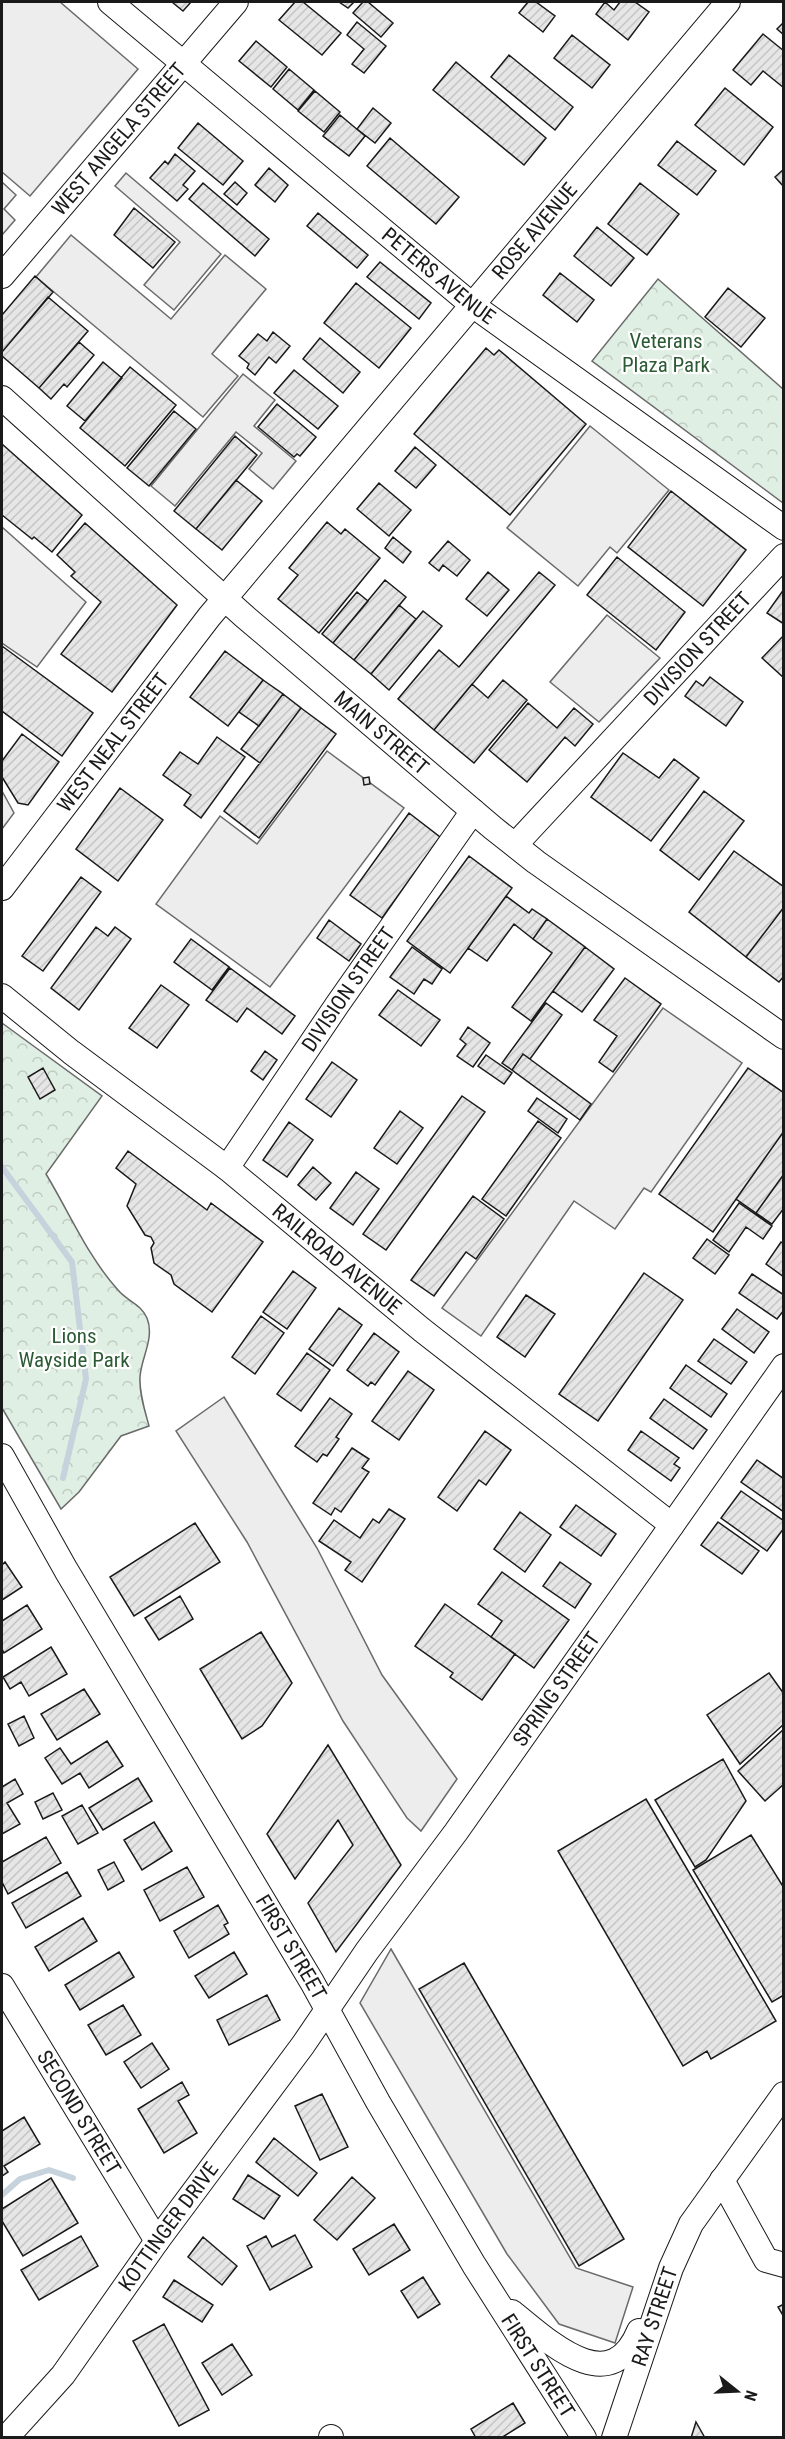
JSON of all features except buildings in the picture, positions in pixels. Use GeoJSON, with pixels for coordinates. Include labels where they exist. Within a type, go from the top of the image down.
{"type":"FeatureCollection","features":[{"type":"Feature","properties":{"kind":"street","name":"PETERS AVENUE"},"geometry":{"type":"LineString","coordinates":[[110,2],[471,304],[783,528]]}},
{"type":"Feature","properties":{"kind":"street","name":"WEST ANGELA STREET"},"geometry":{"type":"LineString","coordinates":[[2,276],[236,2]]}},
{"type":"Feature","properties":{"kind":"street","name":"ROSE AVENUE"},"geometry":{"type":"LineString","coordinates":[[225,599],[719,4]]}},
{"type":"Feature","properties":{"kind":"street","name":"MAIN STREET"},"geometry":{"type":"LineString","coordinates":[[2,398],[225,599],[473,811],[515,845],[783,1037]]}},
{"type":"Feature","properties":{"kind":"street","name":"DIVISION STREET"},"geometry":{"type":"LineString","coordinates":[[515,845],[783,556]]}},
{"type":"Feature","properties":{"kind":"street","name":"WEST NEAL STREET"},"geometry":{"type":"LineString","coordinates":[[2,888],[225,599]]}},
{"type":"Feature","properties":{"kind":"street","name":"DIVISION STREET"},"geometry":{"type":"LineString","coordinates":[[227,1168],[330,1014],[473,811]]}},
{"type":"Feature","properties":{"kind":"street","name":"RAILROAD AVENUE"},"geometry":{"type":"LineString","coordinates":[[2,996],[71,1052],[227,1168],[306,1231],[422,1330],[672,1525]]}},
{"type":"Feature","properties":{"kind":"street","name":"SPRING STREET"},"geometry":{"type":"LineString","coordinates":[[327,2011],[367,1951],[456,1832],[783,1366]]}},
{"type":"Feature","properties":{"kind":"street","name":"FIRST STREET"},"geometry":{"type":"LineString","coordinates":[[2,1456],[66,1570],[327,2011],[378,2102],[498,2302],[584,2438]]}},
{"type":"Feature","properties":{"kind":"street","name":"SECOND STREET"},"geometry":{"type":"LineString","coordinates":[[2,1986],[157,2241]]}},
{"type":"Feature","properties":{"kind":"street","name":"KOTTINGER DRIVE"},"geometry":{"type":"LineString","coordinates":[[6,2438],[61,2378],[157,2241],[327,2011]]}},
{"type":"Feature","properties":{"kind":"street","name":"RAY STREET"},"geometry":{"type":"LineString","coordinates":[[614,2438],[668,2277],[692,2224],[783,2094]]}},
{"type":"Feature","properties":{"kind":"street"},"geometry":{"type":"LineString","coordinates":[[722,2180],[766,2260],[783,2265]]}},
{"type":"Feature","properties":{"kind":"street"},"geometry":{"type":"LineString","coordinates":[[498,2302],[576,2358],[591,2364],[609,2364],[623,2357],[633,2344],[653,2291],[668,2277]]}},
{"type":"Feature","properties":{"kind":"green space","name":"Veterans Plaza Park"},"geometry":{"type":"Polygon","coordinates":[[[658,279],[783,389],[783,503],[592,361],[658,279]]]}},
{"type":"Feature","properties":{"kind":"green space","name":"Lions Wayside Park"},"geometry":{"type":"Polygon","coordinates":[[[2,1023],[102,1096],[46,1174],[97,1263],[122,1294],[141,1309],[149,1325],[149,1340],[140,1383],[149,1426],[121,1436],[79,1492],[61,1509],[2,1408],[2,1023]]]}},
{"type":"Feature","properties":{"kind":"shaded area"},"geometry":{"type":"Polygon","coordinates":[[[2,2],[60,2],[138,69],[30,196],[2,172],[2,2]]]}},
{"type":"Feature","properties":{"kind":"shaded area"},"geometry":{"type":"Polygon","coordinates":[[[126,173],[221,254],[174,310],[144,285],[180,242],[115,186],[126,173]]]}},
{"type":"Feature","properties":{"kind":"shaded area"},"geometry":{"type":"Polygon","coordinates":[[[2,182],[16,195],[4,209],[15,220],[2,235],[2,182]]]}},
{"type":"Feature","properties":{"kind":"shaded area"},"geometry":{"type":"Polygon","coordinates":[[[71,235],[171,319],[225,255],[266,289],[212,354],[238,376],[203,417],[36,277],[71,235]]]}},
{"type":"Feature","properties":{"kind":"shaded area"},"geometry":{"type":"Polygon","coordinates":[[[243,374],[275,400],[254,426],[296,461],[273,489],[249,469],[262,453],[236,432],[175,506],[151,486],[243,374]]]}},
{"type":"Feature","properties":{"kind":"shaded area"},"geometry":{"type":"Polygon","coordinates":[[[590,426],[669,490],[617,553],[610,547],[578,586],[507,528],[590,426]]]}},
{"type":"Feature","properties":{"kind":"shaded area"},"geometry":{"type":"Polygon","coordinates":[[[2,527],[86,602],[37,667],[2,643],[2,527]]]}},
{"type":"Feature","properties":{"kind":"shaded area"},"geometry":{"type":"Polygon","coordinates":[[[607,615],[660,658],[599,722],[550,682],[607,615]]]}},
{"type":"Feature","properties":{"kind":"shaded area"},"geometry":{"type":"Polygon","coordinates":[[[327,751],[404,808],[270,987],[156,904],[220,816],[257,844],[327,751]]]}},
{"type":"Feature","properties":{"kind":"shaded area"},"geometry":{"type":"Polygon","coordinates":[[[2,791],[14,813],[2,829],[2,791]]]}},
{"type":"Feature","properties":{"kind":"shaded area"},"geometry":{"type":"Polygon","coordinates":[[[663,1008],[742,1063],[651,1192],[644,1188],[615,1229],[574,1201],[481,1336],[442,1308],[663,1008]]]}},
{"type":"Feature","properties":{"kind":"shaded area"},"geometry":{"type":"Polygon","coordinates":[[[224,1397],[317,1548],[382,1675],[457,1779],[421,1831],[407,1818],[343,1721],[247,1542],[176,1431],[224,1397]]]}},
{"type":"Feature","properties":{"kind":"shaded area"},"geometry":{"type":"Polygon","coordinates":[[[391,1949],[576,2268],[633,2287],[615,2343],[559,2324],[507,2254],[360,2003],[391,1949]]]}},
{"type":"Feature","properties":{"kind":"waterway"},"geometry":{"type":"LineString","coordinates":[[2,1167],[72,1262],[86,1379],[63,1478]]}},
{"type":"Feature","properties":{"kind":"waterway"},"geometry":{"type":"LineString","coordinates":[[2,2195],[20,2179],[49,2170],[73,2178]]}}]}
